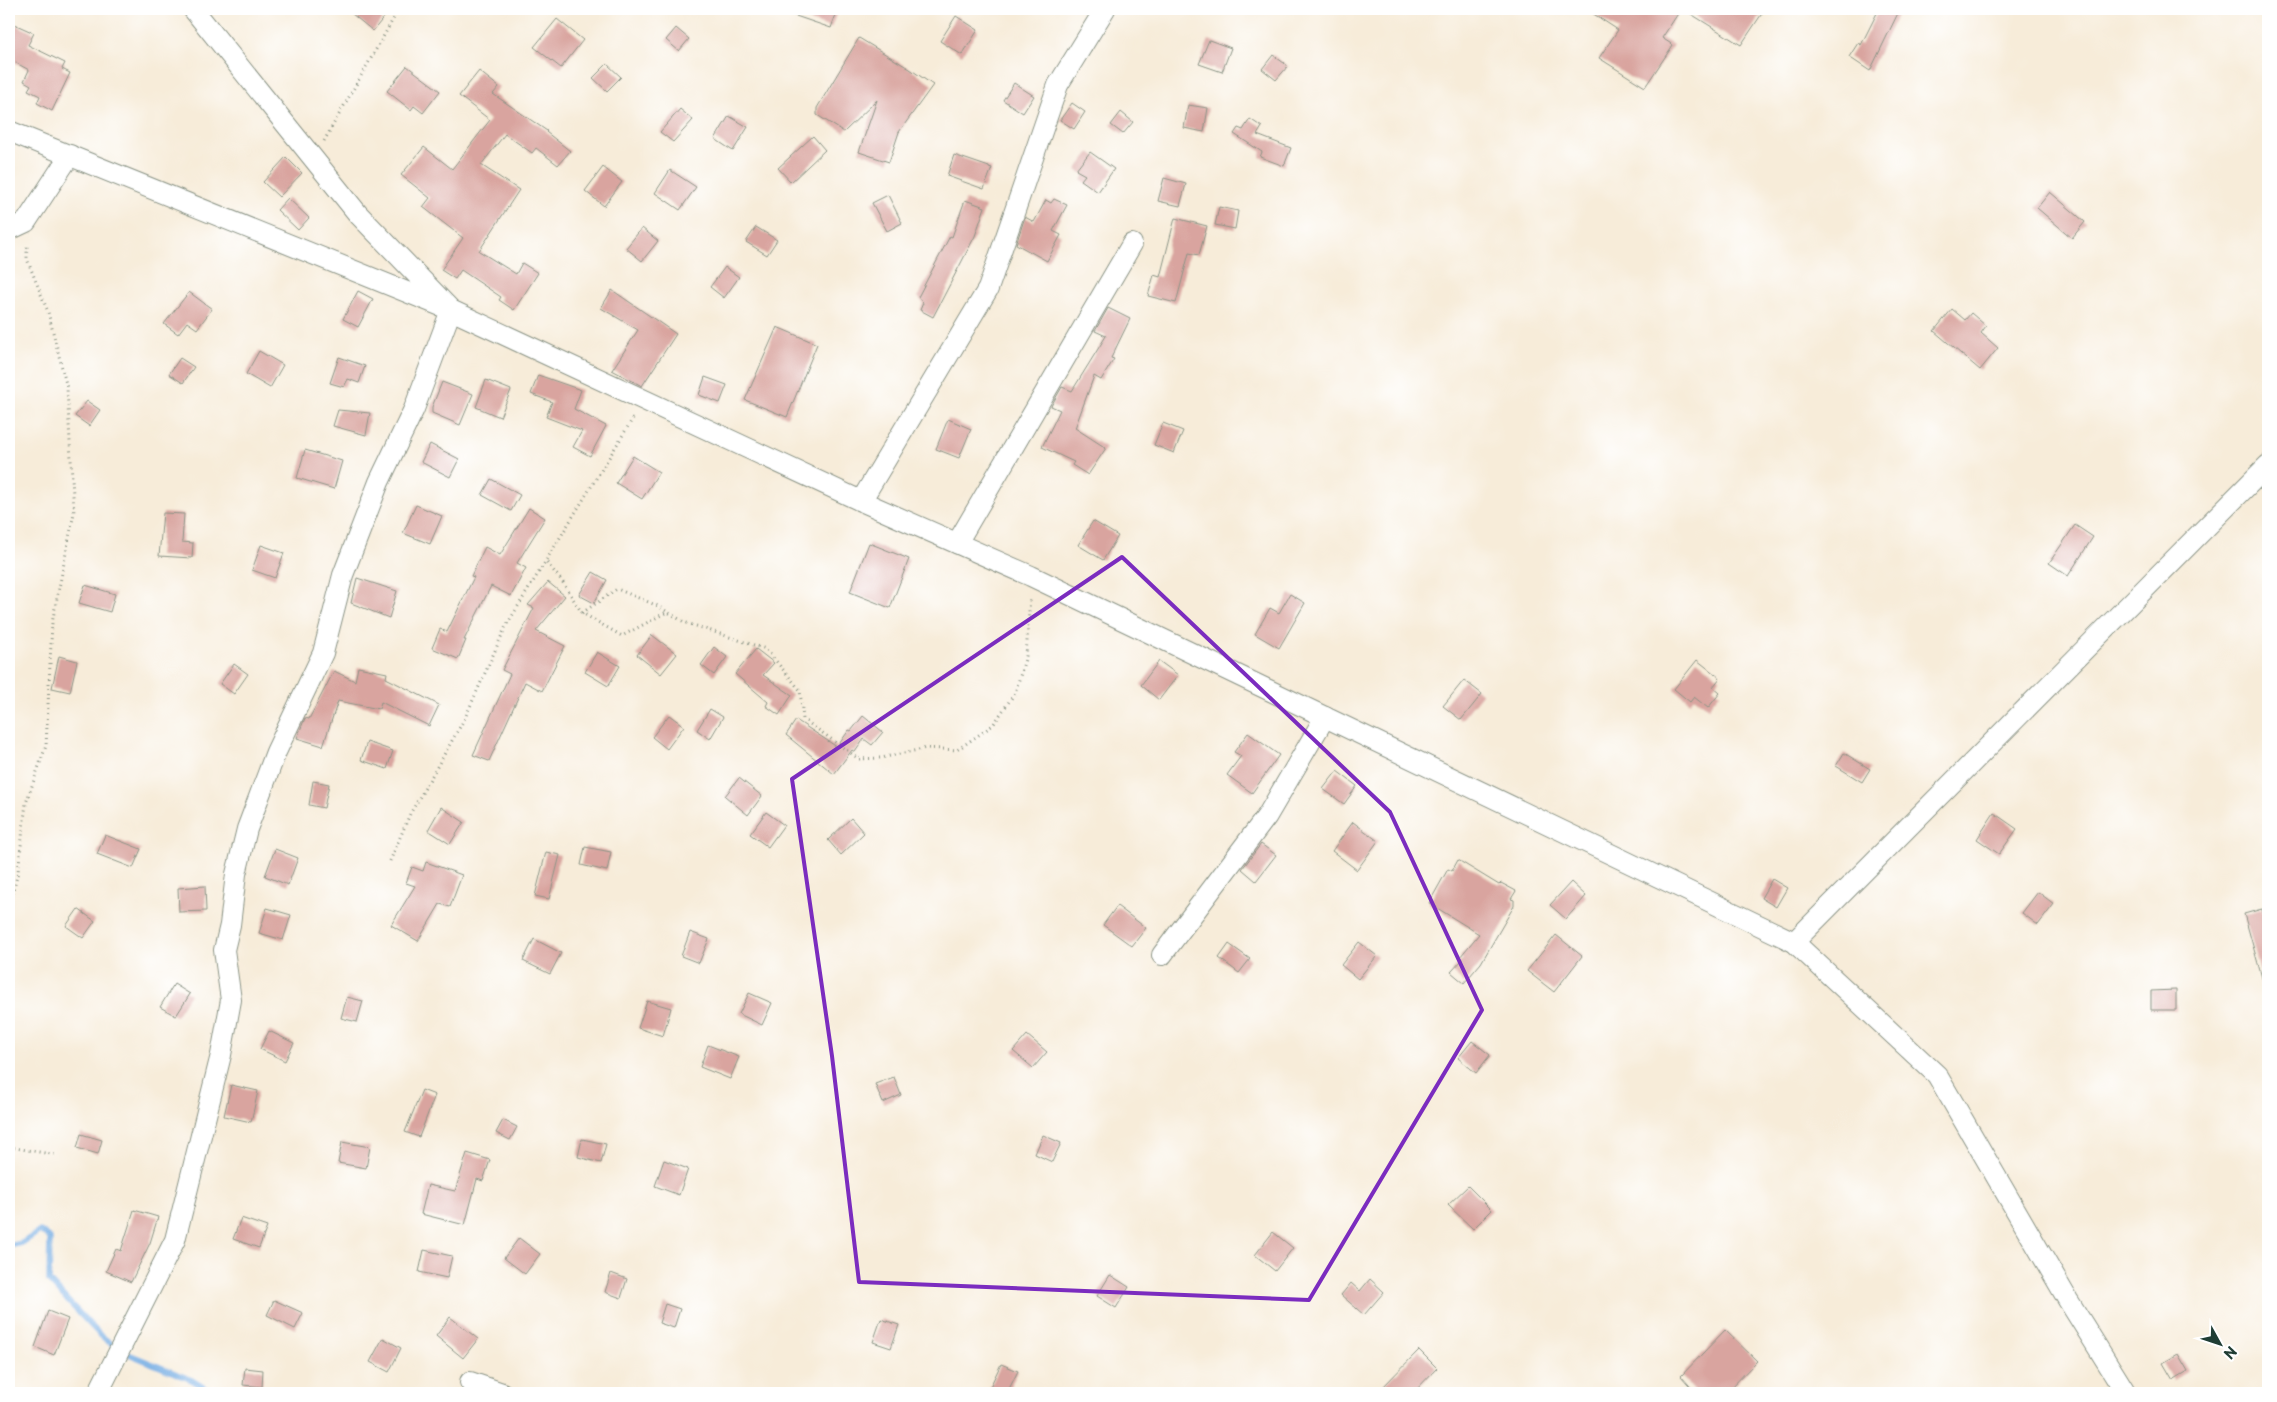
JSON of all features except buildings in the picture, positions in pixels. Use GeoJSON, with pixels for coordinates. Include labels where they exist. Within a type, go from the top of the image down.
{"type":"FeatureCollection","features":[{"type":"Feature","properties":{"kind":"street"},"geometry":{"type":"LineString","coordinates":[[193,9],[358,214],[451,310]]}},
{"type":"Feature","properties":{"kind":"street"},"geometry":{"type":"LineString","coordinates":[[861,501],[988,289],[1058,85],[1105,9]]}},
{"type":"Feature","properties":{"kind":"street"},"geometry":{"type":"LineString","coordinates":[[9,130],[451,310],[861,501],[1031,576],[1794,942],[1937,1075],[2063,1291],[2126,1393]]}},
{"type":"Feature","properties":{"kind":"street"},"geometry":{"type":"LineString","coordinates":[[18,226],[70,155]]}},
{"type":"Feature","properties":{"kind":"street"},"geometry":{"type":"LineString","coordinates":[[957,543],[1132,244]]}},
{"type":"Feature","properties":{"kind":"street"},"geometry":{"type":"LineString","coordinates":[[98,1393],[174,1240],[220,1054],[231,1000],[224,950],[230,925],[236,874],[247,829],[276,752],[323,653],[343,575],[379,482],[414,409],[451,310]]}},
{"type":"Feature","properties":{"kind":"street"},"geometry":{"type":"LineString","coordinates":[[1794,942],[2268,465]]}},
{"type":"Feature","properties":{"kind":"street"},"geometry":{"type":"LineString","coordinates":[[1162,955],[1267,816],[1325,717]]}},
{"type":"Feature","properties":{"kind":"street"},"geometry":{"type":"LineString","coordinates":[[470,1382],[502,1393]]}},
{"type":"Feature","properties":{"kind":"path"},"geometry":{"type":"LineString","coordinates":[[311,156],[319,150],[399,9]]}},
{"type":"Feature","properties":{"kind":"path"},"geometry":{"type":"LineString","coordinates":[[9,909],[18,872],[26,803],[46,746],[52,623],[74,513],[67,388],[48,312],[27,259],[18,226]]}},
{"type":"Feature","properties":{"kind":"path"},"geometry":{"type":"LineString","coordinates":[[390,861],[410,814],[465,718],[506,626],[547,563],[645,400]]}},
{"type":"Feature","properties":{"kind":"path"},"geometry":{"type":"LineString","coordinates":[[547,563],[562,581],[582,612],[622,636],[668,612]]}},
{"type":"Feature","properties":{"kind":"path"},"geometry":{"type":"LineString","coordinates":[[582,612],[617,589],[668,612],[684,622],[766,649],[800,690],[803,719],[859,760],[881,758],[927,748],[957,750],[993,725],[1015,693],[1026,656],[1031,576]]}},
{"type":"Feature","properties":{"kind":"path"},"geometry":{"type":"LineString","coordinates":[[9,1146],[57,1155]]}},
{"type":"Feature","properties":{"kind":"highlighted area"},"geometry":{"type":"Polygon","coordinates":[[[1122,557],[1390,812],[1482,1010],[1309,1300],[859,1282],[832,1056],[792,779],[1122,557]]]}},
{"type":"Feature","properties":{"kind":"waterway"},"geometry":{"type":"LineString","coordinates":[[9,1246],[22,1243],[40,1231],[50,1238],[49,1281],[99,1334],[119,1350],[192,1380],[213,1393]]}}]}
